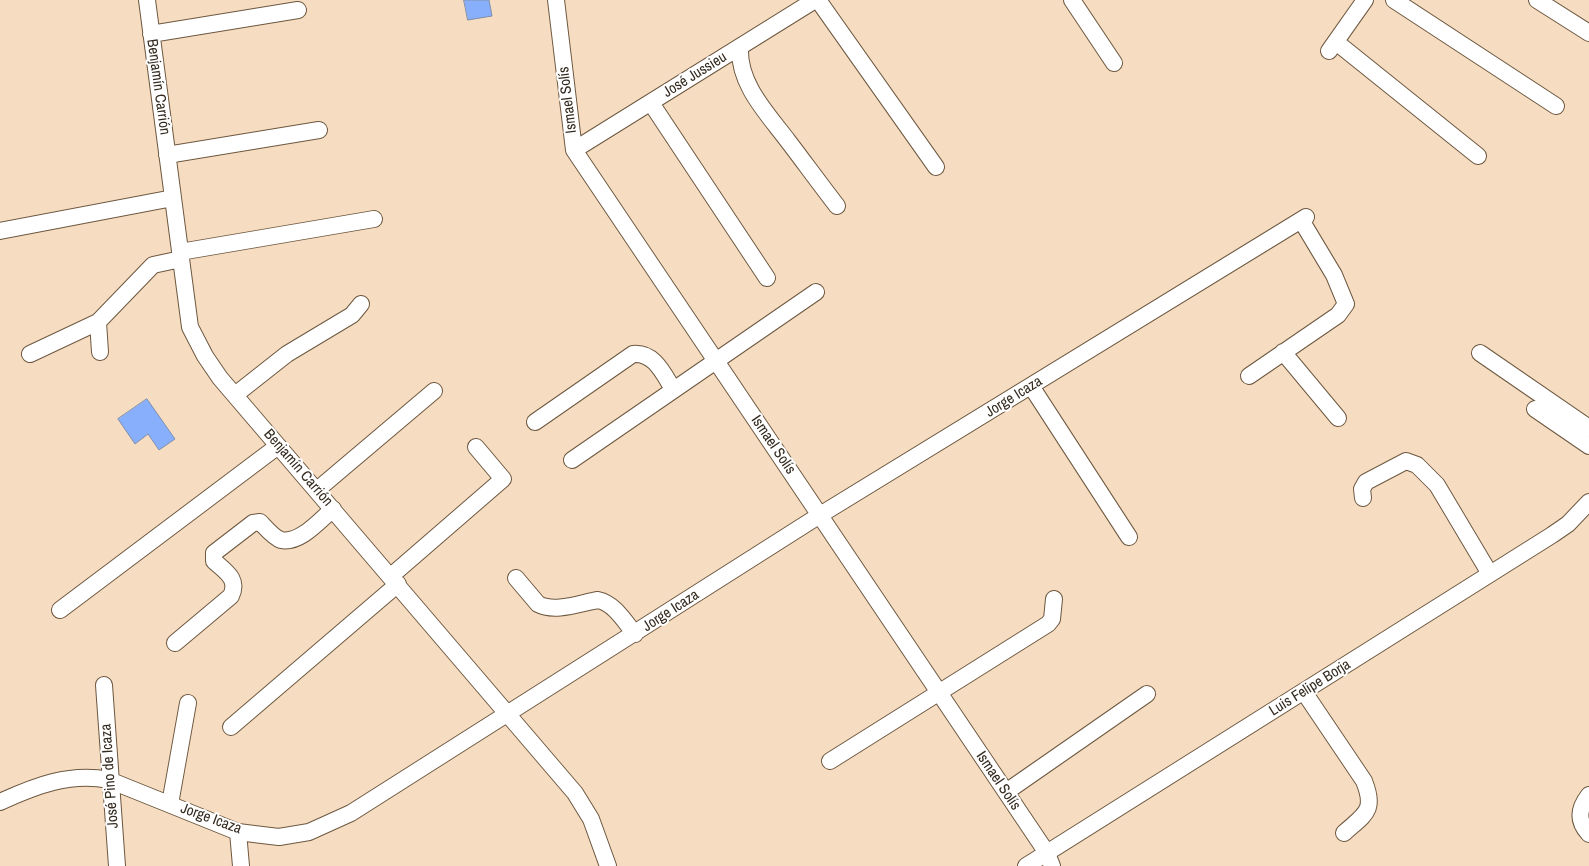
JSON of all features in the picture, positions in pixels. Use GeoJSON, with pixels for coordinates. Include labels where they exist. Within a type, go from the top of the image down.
{"type":"FeatureCollection","features":[{"type":"Feature","properties":{"kind":"street","name":"Benjamín Carrión"},"geometry":{"type":"LineString","coordinates":[[147,0],[190,327],[205,356],[278,446],[510,714],[585,806],[608,866]]}},
{"type":"Feature","properties":{"kind":"street","name":"Ismael Solís"},"geometry":{"type":"LineString","coordinates":[[556,0],[574,150],[1050,859]]}},
{"type":"Feature","properties":{"kind":"street"},"geometry":{"type":"LineString","coordinates":[[816,0],[936,167]]}},
{"type":"Feature","properties":{"kind":"street","name":"José Jussieu"},"geometry":{"type":"LineString","coordinates":[[574,150],[816,0]]}},
{"type":"Feature","properties":{"kind":"street"},"geometry":{"type":"LineString","coordinates":[[1072,0],[1114,63]]}},
{"type":"Feature","properties":{"kind":"street"},"geometry":{"type":"LineString","coordinates":[[1365,0],[1332,47],[1478,156]]}},
{"type":"Feature","properties":{"kind":"street"},"geometry":{"type":"LineString","coordinates":[[1394,0],[1556,106]]}},
{"type":"Feature","properties":{"kind":"street"},"geometry":{"type":"LineString","coordinates":[[1537,0],[1589,33]]}},
{"type":"Feature","properties":{"kind":"street"},"geometry":{"type":"LineString","coordinates":[[151,34],[298,10]]}},
{"type":"Feature","properties":{"kind":"street"},"geometry":{"type":"LineString","coordinates":[[740,47],[740,58],[744,74],[755,98],[837,206]]}},
{"type":"Feature","properties":{"kind":"street"},"geometry":{"type":"LineString","coordinates":[[651,103],[767,278]]}},
{"type":"Feature","properties":{"kind":"street"},"geometry":{"type":"LineString","coordinates":[[167,155],[319,130]]}},
{"type":"Feature","properties":{"kind":"street"},"geometry":{"type":"LineString","coordinates":[[0,231],[173,198]]}},
{"type":"Feature","properties":{"kind":"street"},"geometry":{"type":"LineString","coordinates":[[30,354],[98,322],[153,265],[181,256],[374,219]]}},
{"type":"Feature","properties":{"kind":"street","name":"Jorge Icaza"},"geometry":{"type":"LineString","coordinates":[[0,802],[39,785],[77,778],[95,777],[109,780],[238,832],[279,837],[309,832],[325,825],[351,813],[820,516],[1304,219],[1334,274],[1346,304],[1338,315],[1283,352]]}},
{"type":"Feature","properties":{"kind":"street"},"geometry":{"type":"LineString","coordinates":[[572,460],[816,292]]}},
{"type":"Feature","properties":{"kind":"street"},"geometry":{"type":"LineString","coordinates":[[235,395],[287,354],[352,315],[361,304]]}},
{"type":"Feature","properties":{"kind":"street"},"geometry":{"type":"LineString","coordinates":[[98,322],[100,352]]}},
{"type":"Feature","properties":{"kind":"street"},"geometry":{"type":"LineString","coordinates":[[1250,376],[1283,352],[1338,418]]}},
{"type":"Feature","properties":{"kind":"street"},"geometry":{"type":"LineString","coordinates":[[535,422],[633,354],[642,353],[653,360],[662,370],[673,389]]}},
{"type":"Feature","properties":{"kind":"street"},"geometry":{"type":"LineString","coordinates":[[1480,353],[1589,428]]}},
{"type":"Feature","properties":{"kind":"street"},"geometry":{"type":"LineString","coordinates":[[1030,386],[1129,538]]}},
{"type":"Feature","properties":{"kind":"street"},"geometry":{"type":"LineString","coordinates":[[317,490],[434,390]]}},
{"type":"Feature","properties":{"kind":"street"},"geometry":{"type":"LineString","coordinates":[[1535,409],[1589,446]]}},
{"type":"Feature","properties":{"kind":"street"},"geometry":{"type":"LineString","coordinates":[[60,610],[278,446]]}},
{"type":"Feature","properties":{"kind":"street"},"geometry":{"type":"LineString","coordinates":[[231,727],[503,479],[476,447]]}},
{"type":"Feature","properties":{"kind":"street"},"geometry":{"type":"LineString","coordinates":[[1363,498],[1362,488],[1366,482],[1406,461],[1417,465],[1436,485],[1490,574]]}},
{"type":"Feature","properties":{"kind":"street","name":"Luis Felipe Borja"},"geometry":{"type":"LineString","coordinates":[[1026,866],[1050,859],[1304,692],[1552,535],[1588,507]]}},
{"type":"Feature","properties":{"kind":"street"},"geometry":{"type":"LineString","coordinates":[[175,643],[232,596],[235,587],[234,580],[214,561],[214,553],[253,523],[260,522],[279,540],[290,540],[302,536],[333,509]]}},
{"type":"Feature","properties":{"kind":"street"},"geometry":{"type":"LineString","coordinates":[[516,578],[538,604],[543,607],[553,608],[598,600],[604,601],[612,607],[635,634]]}},
{"type":"Feature","properties":{"kind":"street"},"geometry":{"type":"LineString","coordinates":[[830,761],[938,691],[1048,624],[1052,619],[1054,599]]}},
{"type":"Feature","properties":{"kind":"street","name":"José Pino de Icaza"},"geometry":{"type":"LineString","coordinates":[[104,685],[109,780],[117,866]]}},
{"type":"Feature","properties":{"kind":"street"},"geometry":{"type":"LineString","coordinates":[[1304,692],[1364,781],[1370,797],[1367,811],[1344,833]]}},
{"type":"Feature","properties":{"kind":"street"},"geometry":{"type":"LineString","coordinates":[[1006,792],[1146,694]]}},
{"type":"Feature","properties":{"kind":"street"},"geometry":{"type":"LineString","coordinates":[[170,804],[188,704]]}},
{"type":"Feature","properties":{"kind":"street"},"geometry":{"type":"LineString","coordinates":[[1589,795],[1580,812],[1581,825],[1589,834]]}},
{"type":"Feature","properties":{"kind":"street"},"geometry":{"type":"LineString","coordinates":[[238,832],[241,866]]}},
{"type":"Feature","properties":{"kind":"building"},"geometry":{"type":"Polygon","coordinates":[[[464,0],[489,0],[492,16],[468,20],[464,0]]]}},
{"type":"Feature","properties":{"kind":"building"},"geometry":{"type":"Polygon","coordinates":[[[147,399],[175,439],[159,450],[148,434],[135,444],[118,419],[147,399]]]}}]}
